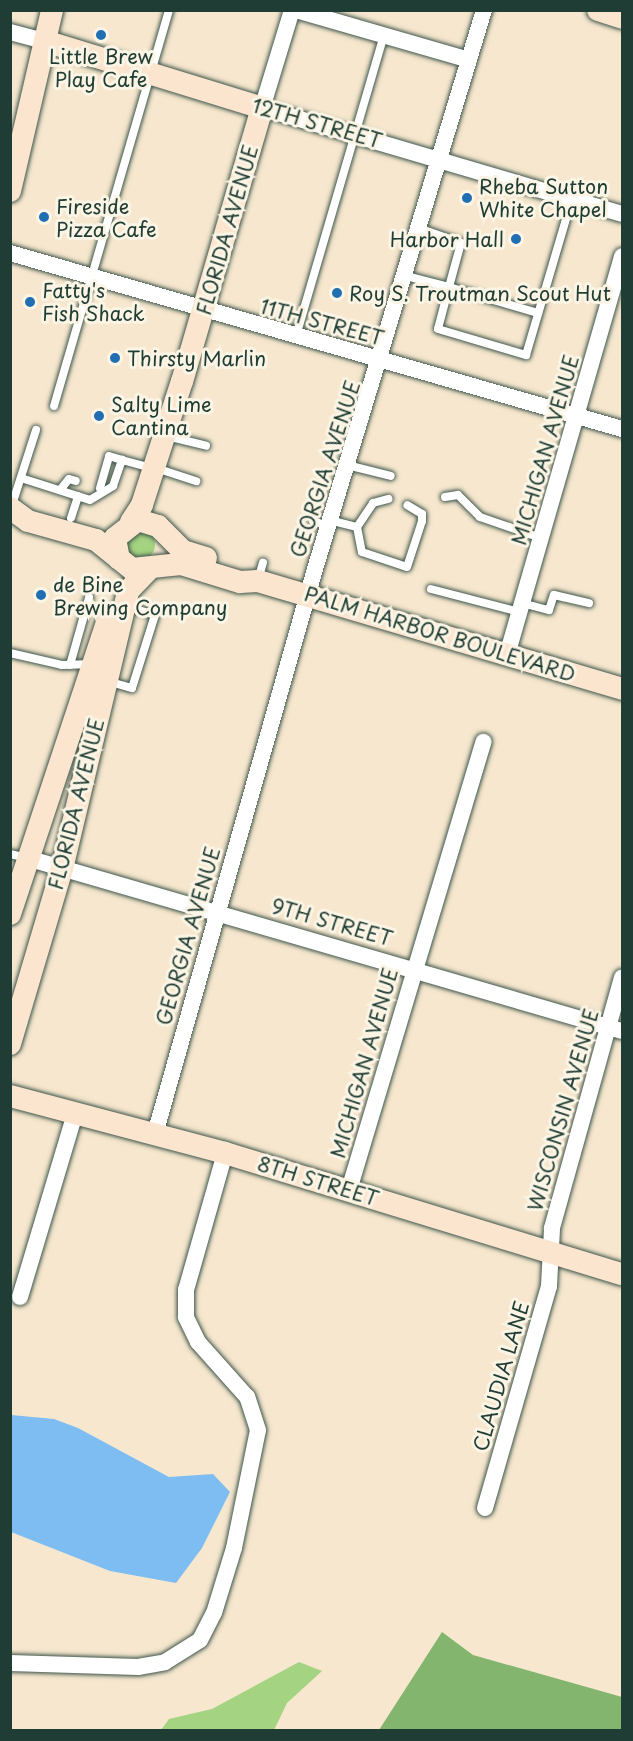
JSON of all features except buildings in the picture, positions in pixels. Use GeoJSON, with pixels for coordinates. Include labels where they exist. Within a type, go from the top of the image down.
{"type":"FeatureCollection","features":[{"type":"Feature","properties":{"kind":"main road"},"geometry":{"type":"LineString","coordinates":[[10,191],[48,42],[52,10]]}},
{"type":"Feature","properties":{"kind":"main road"},"geometry":{"type":"LineString","coordinates":[[48,42],[62,28],[66,10]]}},
{"type":"Feature","properties":{"kind":"main road"},"geometry":{"type":"LineString","coordinates":[[598,10],[622,18]]}},
{"type":"Feature","properties":{"kind":"main road","name":"12TH STREET"},"geometry":{"type":"LineString","coordinates":[[48,42],[262,108]]}},
{"type":"Feature","properties":{"kind":"main road","name":"FLORIDA AVENUE"},"geometry":{"type":"LineString","coordinates":[[162,530],[156,510],[159,470],[182,381],[262,108]]}},
{"type":"Feature","properties":{"kind":"main road","name":"FLORIDA AVENUE"},"geometry":{"type":"LineString","coordinates":[[128,523],[142,505],[175,438],[182,381]]}},
{"type":"Feature","properties":{"kind":"main road"},"geometry":{"type":"LineString","coordinates":[[32,507],[102,526],[128,523],[162,530],[166,554],[151,569],[120,561],[96,540],[28,521],[11,508],[32,507]]}},
{"type":"Feature","properties":{"kind":"main road"},"geometry":{"type":"LineString","coordinates":[[120,561],[116,538],[128,523]]}},
{"type":"Feature","properties":{"kind":"main road","name":"PALM HARBOR BOULEVARD"},"geometry":{"type":"LineString","coordinates":[[162,530],[183,551],[243,570],[260,572],[308,595],[622,689]]}},
{"type":"Feature","properties":{"kind":"main road","name":"FLORIDA AVENUE"},"geometry":{"type":"LineString","coordinates":[[10,1044],[62,869],[120,561]]}},
{"type":"Feature","properties":{"kind":"main road","name":"PALM HARBOR BOULEVARD"},"geometry":{"type":"LineString","coordinates":[[151,569],[181,564],[240,582],[260,572]]}},
{"type":"Feature","properties":{"kind":"main road","name":"FLORIDA AVENUE"},"geometry":{"type":"LineString","coordinates":[[10,914],[19,856],[100,672],[132,584],[151,569]]}},
{"type":"Feature","properties":{"kind":"main road","name":"8TH STREET"},"geometry":{"type":"LineString","coordinates":[[10,1096],[225,1153],[622,1274]]}},
{"type":"Feature","properties":{"kind":"street"},"geometry":{"type":"LineString","coordinates":[[294,10],[469,60]]}},
{"type":"Feature","properties":{"kind":"street","name":"FLORIDA AVENUE"},"geometry":{"type":"LineString","coordinates":[[262,108],[294,10]]}},
{"type":"Feature","properties":{"kind":"street","name":"GEORGIA AVENUE"},"geometry":{"type":"LineString","coordinates":[[155,1134],[216,910],[308,595],[324,522],[347,465],[421,229],[484,10]]}},
{"type":"Feature","properties":{"kind":"street","name":"12TH STREET"},"geometry":{"type":"LineString","coordinates":[[10,32],[48,42]]}},
{"type":"Feature","properties":{"kind":"street","name":"12TH STREET"},"geometry":{"type":"LineString","coordinates":[[262,108],[442,158],[622,214]]}},
{"type":"Feature","properties":{"kind":"street","name":"11TH STREET"},"geometry":{"type":"LineString","coordinates":[[10,253],[203,311],[622,429]]}},
{"type":"Feature","properties":{"kind":"street","name":"MICHIGAN AVENUE"},"geometry":{"type":"LineString","coordinates":[[507,655],[578,416],[622,256]]}},
{"type":"Feature","properties":{"kind":"street","name":"MICHIGAN AVENUE"},"geometry":{"type":"LineString","coordinates":[[349,1190],[483,742]]}},
{"type":"Feature","properties":{"kind":"street","name":"9TH STREET"},"geometry":{"type":"LineString","coordinates":[[19,856],[216,910],[615,1029]]}},
{"type":"Feature","properties":{"kind":"street","name":"WISCONSIN AVENUE"},"geometry":{"type":"LineString","coordinates":[[553,1254],[552,1228],[615,1029],[622,978]]}},
{"type":"Feature","properties":{"kind":"street"},"geometry":{"type":"LineString","coordinates":[[20,1297],[75,1114]]}},
{"type":"Feature","properties":{"kind":"street"},"geometry":{"type":"LineString","coordinates":[[10,1663],[138,1667],[165,1662],[200,1640],[214,1613],[237,1537],[258,1430],[247,1397],[198,1342],[186,1317],[186,1290],[225,1153]]}},
{"type":"Feature","properties":{"kind":"street","name":"CLAUDIA LANE"},"geometry":{"type":"LineString","coordinates":[[485,1508],[549,1286],[553,1254]]}},
{"type":"Feature","properties":{"kind":"lane"},"geometry":{"type":"LineString","coordinates":[[54,406],[169,10]]}},
{"type":"Feature","properties":{"kind":"lane"},"geometry":{"type":"LineString","coordinates":[[296,336],[384,36]]}},
{"type":"Feature","properties":{"kind":"lane"},"geometry":{"type":"LineString","coordinates":[[421,229],[461,243],[438,329],[526,355],[572,198]]}},
{"type":"Feature","properties":{"kind":"lane"},"geometry":{"type":"LineString","coordinates":[[406,276],[538,313]]}},
{"type":"Feature","properties":{"kind":"lane"},"geometry":{"type":"LineString","coordinates":[[11,508],[36,430]]}},
{"type":"Feature","properties":{"kind":"lane"},"geometry":{"type":"LineString","coordinates":[[175,438],[206,446]]}},
{"type":"Feature","properties":{"kind":"lane"},"geometry":{"type":"LineString","coordinates":[[109,491],[97,488],[109,456],[196,481]]}},
{"type":"Feature","properties":{"kind":"lane"},"geometry":{"type":"LineString","coordinates":[[21,478],[90,500],[109,491],[123,460]]}},
{"type":"Feature","properties":{"kind":"lane"},"geometry":{"type":"LineString","coordinates":[[347,465],[391,476]]}},
{"type":"Feature","properties":{"kind":"lane"},"geometry":{"type":"LineString","coordinates":[[60,490],[69,479],[76,481]]}},
{"type":"Feature","properties":{"kind":"lane"},"geometry":{"type":"LineString","coordinates":[[445,497],[458,495],[480,517],[542,538]]}},
{"type":"Feature","properties":{"kind":"lane"},"geometry":{"type":"LineString","coordinates":[[71,518],[78,496]]}},
{"type":"Feature","properties":{"kind":"lane"},"geometry":{"type":"LineString","coordinates":[[388,499],[373,502],[357,527],[362,552],[407,567],[422,521],[422,514],[407,505]]}},
{"type":"Feature","properties":{"kind":"lane"},"geometry":{"type":"LineString","coordinates":[[324,522],[357,527]]}},
{"type":"Feature","properties":{"kind":"lane"},"geometry":{"type":"LineString","coordinates":[[431,589],[520,607],[549,610],[554,595],[589,603]]}},
{"type":"Feature","properties":{"kind":"lane"},"geometry":{"type":"LineString","coordinates":[[70,664],[89,598]]}},
{"type":"Feature","properties":{"kind":"lane"},"geometry":{"type":"LineString","coordinates":[[10,653],[100,672],[132,688],[155,615],[124,605]]}},
{"type":"Feature","properties":{"kind":"green space"},"geometry":{"type":"Polygon","coordinates":[[[141,531],[151,535],[155,545],[151,555],[141,559],[131,555],[127,545],[131,535],[141,531]]]}},
{"type":"Feature","properties":{"kind":"green space"},"geometry":{"type":"Polygon","coordinates":[[[442,1632],[473,1655],[622,1697],[622,1730],[379,1730],[442,1632]]]}},
{"type":"Feature","properties":{"kind":"green space"},"geometry":{"type":"Polygon","coordinates":[[[299,1662],[322,1671],[287,1703],[274,1730],[161,1730],[169,1719],[212,1709],[299,1662]]]}},
{"type":"Feature","properties":{"kind":"water"},"geometry":{"type":"Polygon","coordinates":[[[11,1415],[54,1419],[78,1428],[169,1477],[213,1474],[230,1492],[202,1548],[176,1583],[110,1571],[11,1532],[11,1415]]]}},
{"type":"Feature","properties":{"kind":"place","name":"Little Brew Play Cafe"},"geometry":{"type":"Point","coordinates":[101,35]}},
{"type":"Feature","properties":{"kind":"place","name":"Rheba Sutton White Chapel"},"geometry":{"type":"Point","coordinates":[467,198]}},
{"type":"Feature","properties":{"kind":"place","name":"Fireside Pizza Cafe"},"geometry":{"type":"Point","coordinates":[44,217]}},
{"type":"Feature","properties":{"kind":"place","name":"Harbor Hall"},"geometry":{"type":"Point","coordinates":[516,239]}},
{"type":"Feature","properties":{"kind":"place","name":"Roy S. Troutman Scout Hut"},"geometry":{"type":"Point","coordinates":[337,293]}},
{"type":"Feature","properties":{"kind":"place","name":"Fatty's Fish Shack"},"geometry":{"type":"Point","coordinates":[30,302]}},
{"type":"Feature","properties":{"kind":"place","name":"Thirsty Marlin"},"geometry":{"type":"Point","coordinates":[115,358]}},
{"type":"Feature","properties":{"kind":"place","name":"Salty Lime Cantina"},"geometry":{"type":"Point","coordinates":[99,416]}},
{"type":"Feature","properties":{"kind":"place","name":"de Bine Brewing Company"},"geometry":{"type":"Point","coordinates":[41,595]}}]}
